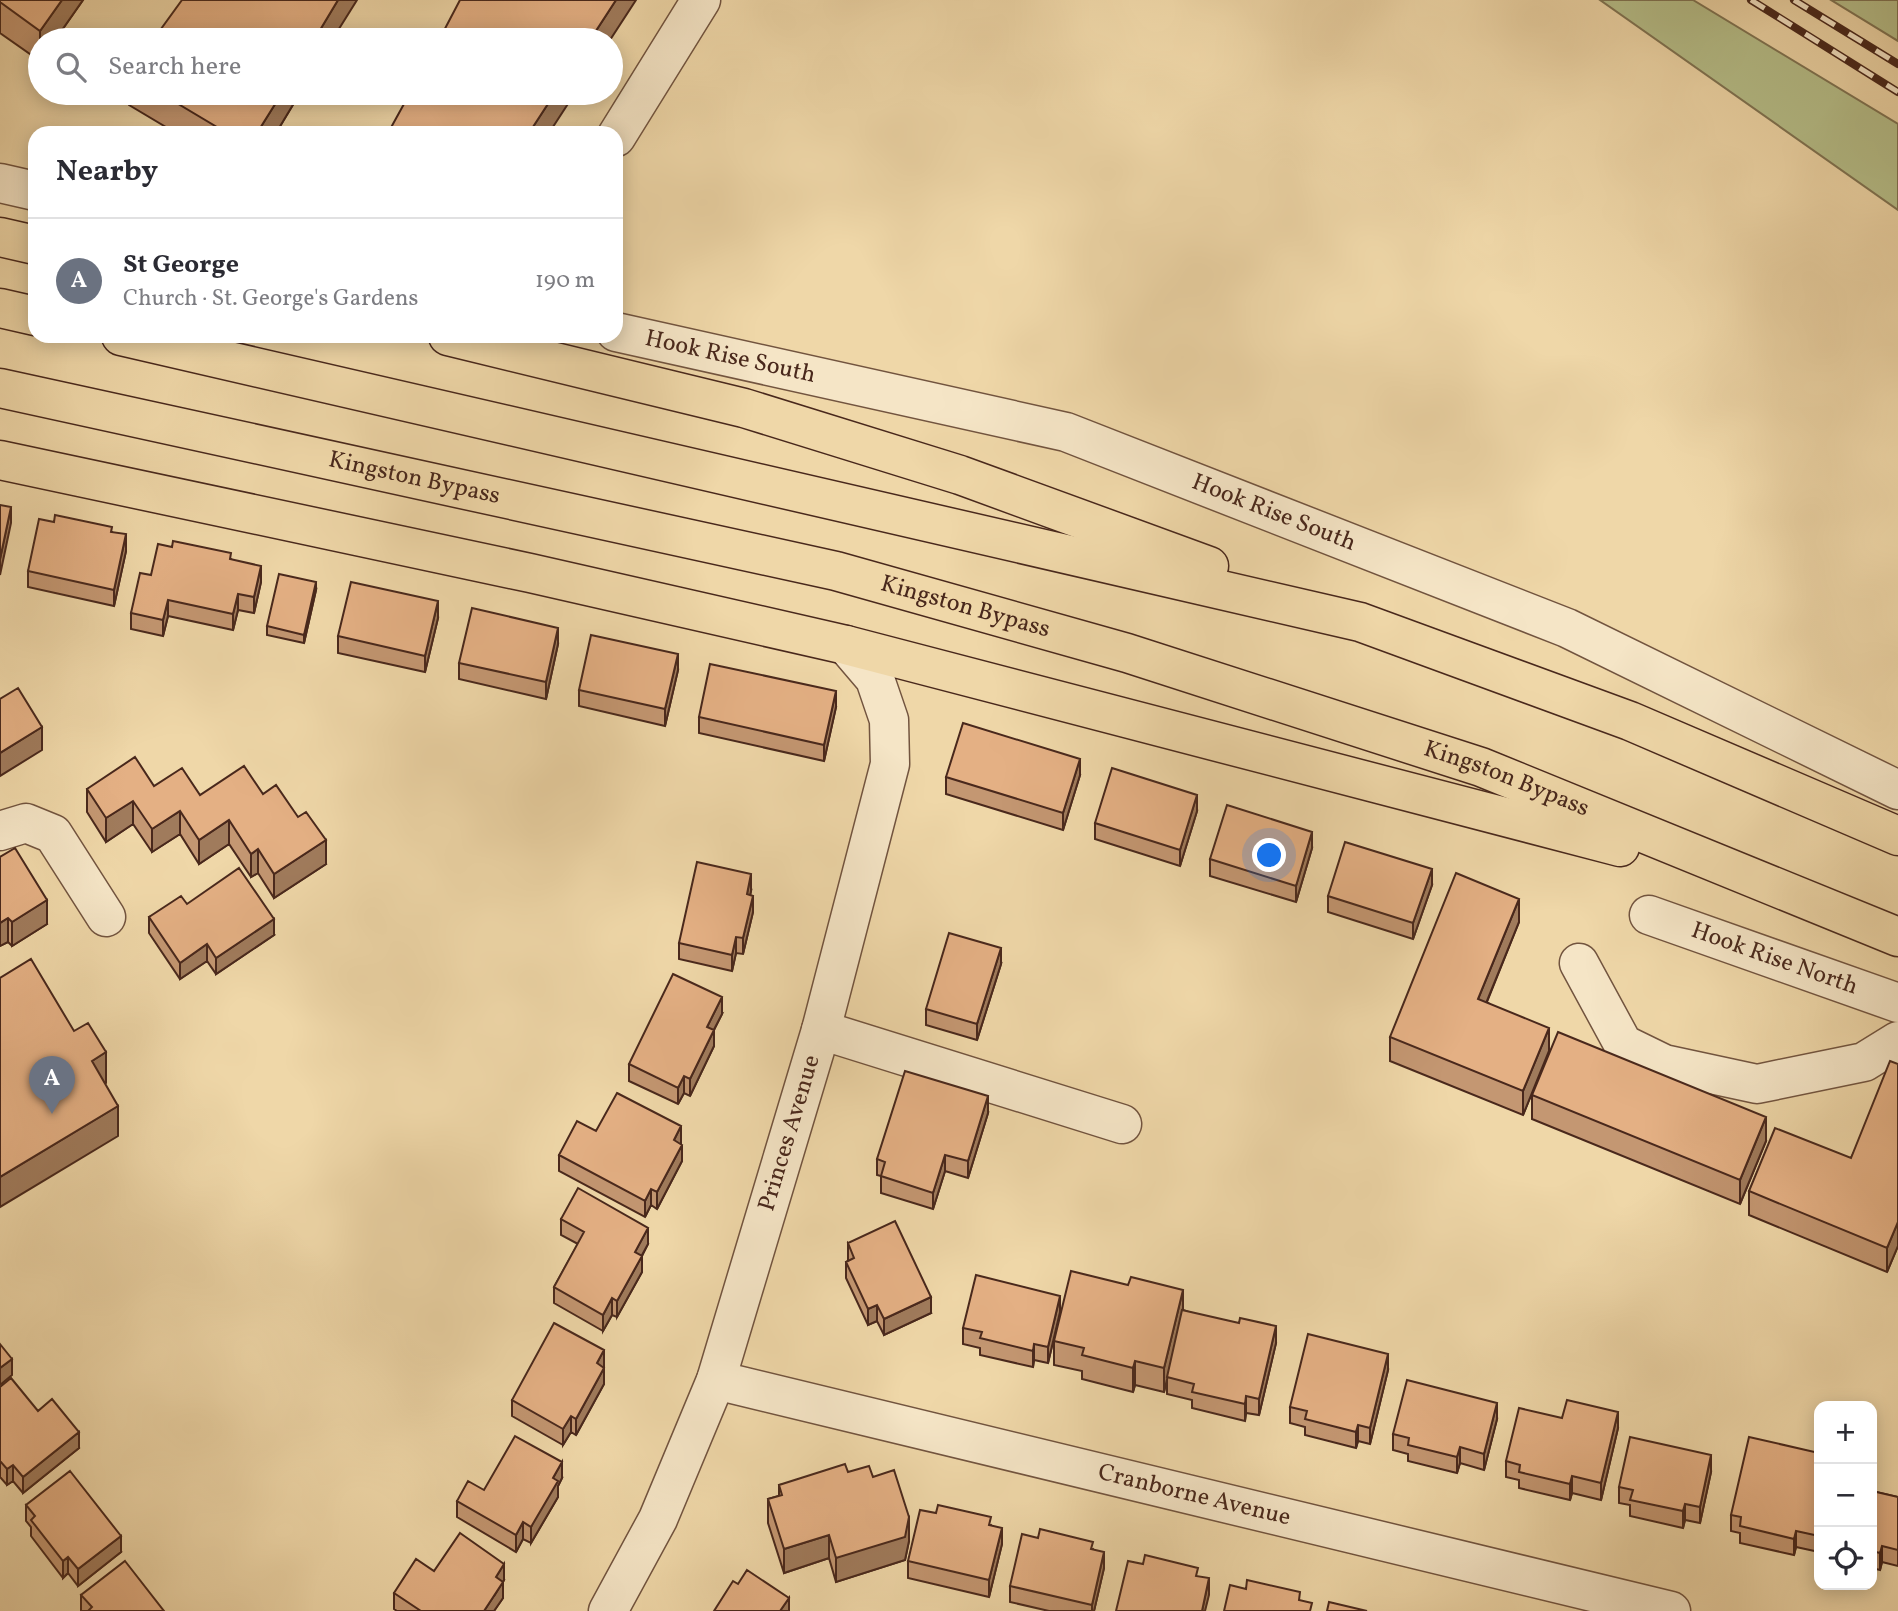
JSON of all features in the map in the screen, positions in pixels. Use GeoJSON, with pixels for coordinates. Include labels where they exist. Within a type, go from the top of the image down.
{"type":"FeatureCollection","features":[{"type":"Feature","properties":{"kind":"highway"},"geometry":{"type":"LineString","coordinates":[[0,237],[28,243]]}},
{"type":"Feature","properties":{"kind":"highway"},"geometry":{"type":"LineString","coordinates":[[0,308],[28,314]]}},
{"type":"Feature","properties":{"kind":"highway"},"geometry":{"type":"LineString","coordinates":[[151,343],[1360,622]]}},
{"type":"Feature","properties":{"kind":"highway"},"geometry":{"type":"LineString","coordinates":[[477,343],[744,408],[948,471],[1630,721],[1898,836]]}},
{"type":"Feature","properties":{"kind":"highway","name":"Kingston Bypass"},"geometry":{"type":"LineString","coordinates":[[0,388],[836,572],[1127,653],[1481,766],[1898,937]]}},
{"type":"Feature","properties":{"kind":"highway"},"geometry":{"type":"LineString","coordinates":[[0,460],[530,573],[846,645],[1559,828],[1843,914]]}},
{"type":"Feature","properties":{"kind":"street"},"geometry":{"type":"LineString","coordinates":[[623,126],[701,0]]}},
{"type":"Feature","properties":{"kind":"street"},"geometry":{"type":"LineString","coordinates":[[0,183],[28,189]]}},
{"type":"Feature","properties":{"kind":"street","name":"Hook Rise South"},"geometry":{"type":"LineString","coordinates":[[623,334],[1066,432],[1567,628],[1898,790]]}},
{"type":"Feature","properties":{"kind":"street","name":"Princes Avenue"},"geometry":{"type":"LineString","coordinates":[[608,1611],[658,1519],[716,1380],[821,1030],[890,764],[889,720],[875,679],[846,645]]}},
{"type":"Feature","properties":{"kind":"street"},"geometry":{"type":"LineString","coordinates":[[0,831],[26,822],[53,834],[106,917]]}},
{"type":"Feature","properties":{"kind":"street","name":"Hook Rise North"},"geometry":{"type":"LineString","coordinates":[[1649,915],[1898,1003]]}},
{"type":"Feature","properties":{"kind":"street"},"geometry":{"type":"LineString","coordinates":[[1579,963],[1623,1044],[1664,1065],[1757,1084],[1864,1062],[1898,1041]]}},
{"type":"Feature","properties":{"kind":"street"},"geometry":{"type":"LineString","coordinates":[[821,1030],[1122,1124]]}},
{"type":"Feature","properties":{"kind":"street","name":"Cranborne Avenue"},"geometry":{"type":"LineString","coordinates":[[716,1380],[1671,1611]]}},
{"type":"Feature","properties":{"kind":"green space"},"geometry":{"type":"Polygon","coordinates":[[[1600,0],[1693,0],[1898,124],[1898,210],[1600,0]]]}},
{"type":"Feature","properties":{"kind":"green space"},"geometry":{"type":"Polygon","coordinates":[[[1831,0],[1898,0],[1898,41],[1831,0]]]}},
{"type":"Feature","properties":{"kind":"building"},"geometry":{"type":"Polygon","coordinates":[[[62,0],[42,28],[36,28],[0,2],[62,0]]]}},
{"type":"Feature","properties":{"kind":"building"},"geometry":{"type":"Polygon","coordinates":[[[182,0],[338,0],[321,28],[162,28],[182,0]]]}},
{"type":"Feature","properties":{"kind":"building"},"geometry":{"type":"Polygon","coordinates":[[[460,0],[616,0],[598,28],[445,28],[460,0]]]}},
{"type":"Feature","properties":{"kind":"building"},"geometry":{"type":"Polygon","coordinates":[[[180,105],[274,105],[261,126],[215,126],[180,105]]]}},
{"type":"Feature","properties":{"kind":"building"},"geometry":{"type":"Polygon","coordinates":[[[403,105],[547,105],[534,126],[392,126],[403,105]]]}},
{"type":"Feature","properties":{"kind":"building"},"geometry":{"type":"Polygon","coordinates":[[[0,505],[11,507],[0,559],[0,505]]]}},
{"type":"Feature","properties":{"kind":"building"},"geometry":{"type":"Polygon","coordinates":[[[55,515],[112,527],[111,532],[126,534],[114,590],[28,571],[39,519],[54,522],[55,515]]]}},
{"type":"Feature","properties":{"kind":"building"},"geometry":{"type":"Polygon","coordinates":[[[173,541],[231,553],[230,559],[261,566],[254,597],[238,594],[233,614],[168,600],[163,620],[131,613],[140,573],[151,575],[158,544],[172,547],[173,541]]]}},
{"type":"Feature","properties":{"kind":"building"},"geometry":{"type":"Polygon","coordinates":[[[279,574],[316,582],[304,635],[267,626],[279,574]]]}},
{"type":"Feature","properties":{"kind":"building"},"geometry":{"type":"Polygon","coordinates":[[[351,582],[438,601],[425,656],[338,636],[351,582]]]}},
{"type":"Feature","properties":{"kind":"building"},"geometry":{"type":"Polygon","coordinates":[[[472,608],[558,628],[546,682],[459,663],[472,608]]]}},
{"type":"Feature","properties":{"kind":"building"},"geometry":{"type":"Polygon","coordinates":[[[591,635],[678,654],[665,709],[579,690],[591,635]]]}},
{"type":"Feature","properties":{"kind":"building"},"geometry":{"type":"Polygon","coordinates":[[[710,664],[836,691],[824,745],[699,717],[710,664]]]}},
{"type":"Feature","properties":{"kind":"building"},"geometry":{"type":"Polygon","coordinates":[[[18,688],[42,727],[0,753],[0,699],[18,688]]]}},
{"type":"Feature","properties":{"kind":"building"},"geometry":{"type":"Polygon","coordinates":[[[963,723],[1080,759],[1063,813],[946,777],[963,723]]]}},
{"type":"Feature","properties":{"kind":"building"},"geometry":{"type":"Polygon","coordinates":[[[135,757],[154,786],[182,768],[200,795],[244,766],[263,794],[276,785],[298,817],[306,812],[326,840],[274,874],[258,849],[251,854],[229,820],[199,840],[180,811],[152,829],[133,801],[106,818],[87,789],[135,757]]]}},
{"type":"Feature","properties":{"kind":"building"},"geometry":{"type":"Polygon","coordinates":[[[1112,768],[1197,795],[1180,850],[1095,823],[1112,768]]]}},
{"type":"Feature","properties":{"kind":"building"},"geometry":{"type":"Polygon","coordinates":[[[1227,805],[1312,832],[1296,886],[1210,859],[1227,805]]]}},
{"type":"Feature","properties":{"kind":"building"},"geometry":{"type":"Polygon","coordinates":[[[1345,842],[1432,869],[1413,923],[1328,896],[1345,842]]]}},
{"type":"Feature","properties":{"kind":"building"},"geometry":{"type":"Polygon","coordinates":[[[15,848],[47,900],[12,922],[8,918],[0,923],[0,857],[15,848]]]}},
{"type":"Feature","properties":{"kind":"building"},"geometry":{"type":"Polygon","coordinates":[[[697,862],[751,874],[747,894],[753,896],[743,938],[736,937],[732,955],[679,943],[697,862]]]}},
{"type":"Feature","properties":{"kind":"building"},"geometry":{"type":"Polygon","coordinates":[[[239,868],[274,919],[216,958],[207,944],[180,963],[149,917],[181,896],[187,904],[239,868]]]}},
{"type":"Feature","properties":{"kind":"building"},"geometry":{"type":"Polygon","coordinates":[[[1456,873],[1519,899],[1478,999],[1549,1028],[1523,1091],[1390,1037],[1456,873]]]}},
{"type":"Feature","properties":{"kind":"building"},"geometry":{"type":"Polygon","coordinates":[[[949,933],[1001,948],[977,1024],[926,1009],[949,933]]]}},
{"type":"Feature","properties":{"kind":"building"},"geometry":{"type":"Polygon","coordinates":[[[31,959],[74,1031],[88,1023],[106,1052],[92,1061],[118,1106],[0,1177],[0,978],[31,959]]]}},
{"type":"Feature","properties":{"kind":"building"},"geometry":{"type":"Polygon","coordinates":[[[673,974],[722,997],[707,1027],[714,1030],[690,1079],[684,1076],[678,1088],[629,1064],[673,974]]]}},
{"type":"Feature","properties":{"kind":"building"},"geometry":{"type":"Polygon","coordinates":[[[1558,1032],[1766,1117],[1740,1180],[1532,1095],[1558,1032]]]}},
{"type":"Feature","properties":{"kind":"building"},"geometry":{"type":"Polygon","coordinates":[[[1890,1061],[1898,1064],[1898,1222],[1887,1248],[1749,1191],[1775,1128],[1851,1158],[1890,1061]]]}},
{"type":"Feature","properties":{"kind":"building"},"geometry":{"type":"Polygon","coordinates":[[[905,1071],[988,1096],[968,1161],[945,1155],[933,1193],[881,1176],[885,1162],[877,1159],[905,1071]]]}},
{"type":"Feature","properties":{"kind":"building"},"geometry":{"type":"Polygon","coordinates":[[[617,1093],[681,1126],[674,1140],[682,1145],[657,1192],[651,1189],[645,1201],[559,1155],[577,1121],[596,1131],[617,1093]]]}},
{"type":"Feature","properties":{"kind":"building"},"geometry":{"type":"Polygon","coordinates":[[[578,1188],[648,1228],[635,1252],[642,1256],[617,1301],[612,1298],[603,1315],[554,1287],[584,1232],[561,1219],[578,1188]]]}},
{"type":"Feature","properties":{"kind":"building"},"geometry":{"type":"Polygon","coordinates":[[[895,1221],[931,1297],[884,1319],[877,1305],[868,1309],[846,1262],[854,1258],[848,1243],[895,1221]]]}},
{"type":"Feature","properties":{"kind":"building"},"geometry":{"type":"Polygon","coordinates":[[[1071,1271],[1128,1285],[1131,1277],[1183,1290],[1164,1368],[1135,1361],[1133,1368],[1082,1355],[1084,1348],[1054,1341],[1071,1271]]]}},
{"type":"Feature","properties":{"kind":"building"},"geometry":{"type":"Polygon","coordinates":[[[976,1275],[1060,1296],[1048,1347],[1034,1344],[1033,1351],[980,1338],[982,1332],[963,1328],[976,1275]]]}},
{"type":"Feature","properties":{"kind":"building"},"geometry":{"type":"Polygon","coordinates":[[[1182,1310],[1239,1323],[1240,1318],[1276,1326],[1259,1399],[1246,1396],[1245,1404],[1192,1392],[1194,1384],[1167,1377],[1182,1310]]]}},
{"type":"Feature","properties":{"kind":"building"},"geometry":{"type":"Polygon","coordinates":[[[554,1323],[604,1350],[597,1363],[604,1368],[576,1419],[571,1416],[563,1429],[512,1400],[554,1323]]]}},
{"type":"Feature","properties":{"kind":"building"},"geometry":{"type":"Polygon","coordinates":[[[1308,1334],[1388,1354],[1370,1428],[1358,1425],[1356,1432],[1305,1419],[1307,1411],[1290,1407],[1308,1334]]]}},
{"type":"Feature","properties":{"kind":"building"},"geometry":{"type":"Polygon","coordinates":[[[0,1344],[12,1359],[0,1368],[0,1344]]]}},
{"type":"Feature","properties":{"kind":"building"},"geometry":{"type":"Polygon","coordinates":[[[11,1378],[38,1411],[52,1399],[79,1432],[23,1477],[13,1465],[7,1469],[0,1461],[0,1387],[11,1378]]]}},
{"type":"Feature","properties":{"kind":"building"},"geometry":{"type":"Polygon","coordinates":[[[1407,1380],[1497,1403],[1484,1454],[1460,1447],[1457,1457],[1408,1445],[1409,1438],[1393,1434],[1407,1380]]]}},
{"type":"Feature","properties":{"kind":"building"},"geometry":{"type":"Polygon","coordinates":[[[1567,1400],[1618,1412],[1601,1483],[1572,1476],[1570,1484],[1519,1472],[1520,1465],[1506,1461],[1519,1408],[1562,1418],[1567,1400]]]}},
{"type":"Feature","properties":{"kind":"building"},"geometry":{"type":"Polygon","coordinates":[[[515,1436],[562,1462],[553,1478],[558,1481],[531,1527],[523,1522],[516,1535],[457,1501],[468,1481],[484,1490],[515,1436]]]}},
{"type":"Feature","properties":{"kind":"building"},"geometry":{"type":"Polygon","coordinates":[[[1630,1437],[1711,1455],[1700,1507],[1685,1504],[1683,1511],[1630,1500],[1633,1490],[1619,1487],[1630,1437]]]}},
{"type":"Feature","properties":{"kind":"building"},"geometry":{"type":"Polygon","coordinates":[[[1749,1437],[1814,1452],[1814,1535],[1796,1531],[1794,1539],[1740,1526],[1741,1517],[1731,1515],[1749,1437]]]}},
{"type":"Feature","properties":{"kind":"building"},"geometry":{"type":"Polygon","coordinates":[[[845,1464],[848,1472],[869,1466],[873,1477],[894,1470],[909,1517],[905,1537],[836,1558],[829,1535],[784,1549],[768,1499],[782,1495],[779,1485],[845,1464]]]}},
{"type":"Feature","properties":{"kind":"building"},"geometry":{"type":"Polygon","coordinates":[[[70,1471],[121,1536],[78,1569],[68,1557],[63,1561],[31,1520],[35,1516],[26,1505],[70,1471]]]}},
{"type":"Feature","properties":{"kind":"building"},"geometry":{"type":"Polygon","coordinates":[[[1877,1492],[1898,1497],[1898,1550],[1882,1546],[1880,1553],[1877,1552],[1877,1492]]]}},
{"type":"Feature","properties":{"kind":"building"},"geometry":{"type":"Polygon","coordinates":[[[938,1505],[991,1517],[989,1525],[1002,1528],[989,1580],[908,1561],[920,1510],[936,1513],[938,1505]]]}},
{"type":"Feature","properties":{"kind":"building"},"geometry":{"type":"Polygon","coordinates":[[[1040,1529],[1093,1542],[1091,1549],[1104,1552],[1092,1605],[1010,1586],[1022,1534],[1038,1538],[1040,1529]]]}},
{"type":"Feature","properties":{"kind":"building"},"geometry":{"type":"Polygon","coordinates":[[[460,1533],[504,1564],[496,1577],[503,1582],[484,1611],[421,1611],[394,1593],[416,1559],[434,1571],[460,1533]]]}},
{"type":"Feature","properties":{"kind":"building"},"geometry":{"type":"Polygon","coordinates":[[[1145,1555],[1198,1568],[1196,1576],[1209,1578],[1202,1611],[1116,1611],[1128,1561],[1143,1564],[1145,1555]]]}},
{"type":"Feature","properties":{"kind":"building"},"geometry":{"type":"Polygon","coordinates":[[[125,1561],[164,1611],[88,1611],[92,1607],[81,1595],[125,1561]]]}},
{"type":"Feature","properties":{"kind":"building"},"geometry":{"type":"Polygon","coordinates":[[[747,1570],[789,1598],[780,1611],[714,1611],[733,1581],[738,1584],[747,1570]]]}},
{"type":"Feature","properties":{"kind":"building"},"geometry":{"type":"Polygon","coordinates":[[[1247,1580],[1300,1592],[1299,1600],[1312,1603],[1310,1611],[1224,1611],[1230,1585],[1246,1589],[1247,1580]]]}},
{"type":"Feature","properties":{"kind":"building"},"geometry":{"type":"Polygon","coordinates":[[[1329,1602],[1367,1611],[1327,1611],[1329,1602]]]}},
{"type":"Feature","properties":{"kind":"railway"},"geometry":{"type":"LineString","coordinates":[[1751,0],[1898,92]]}},
{"type":"Feature","properties":{"kind":"railway"},"geometry":{"type":"LineString","coordinates":[[1794,0],[1898,64]]}},
{"type":"Feature","properties":{"kind":"place","name":"St George"},"geometry":{"type":"Point","coordinates":[52,1114]}}]}
